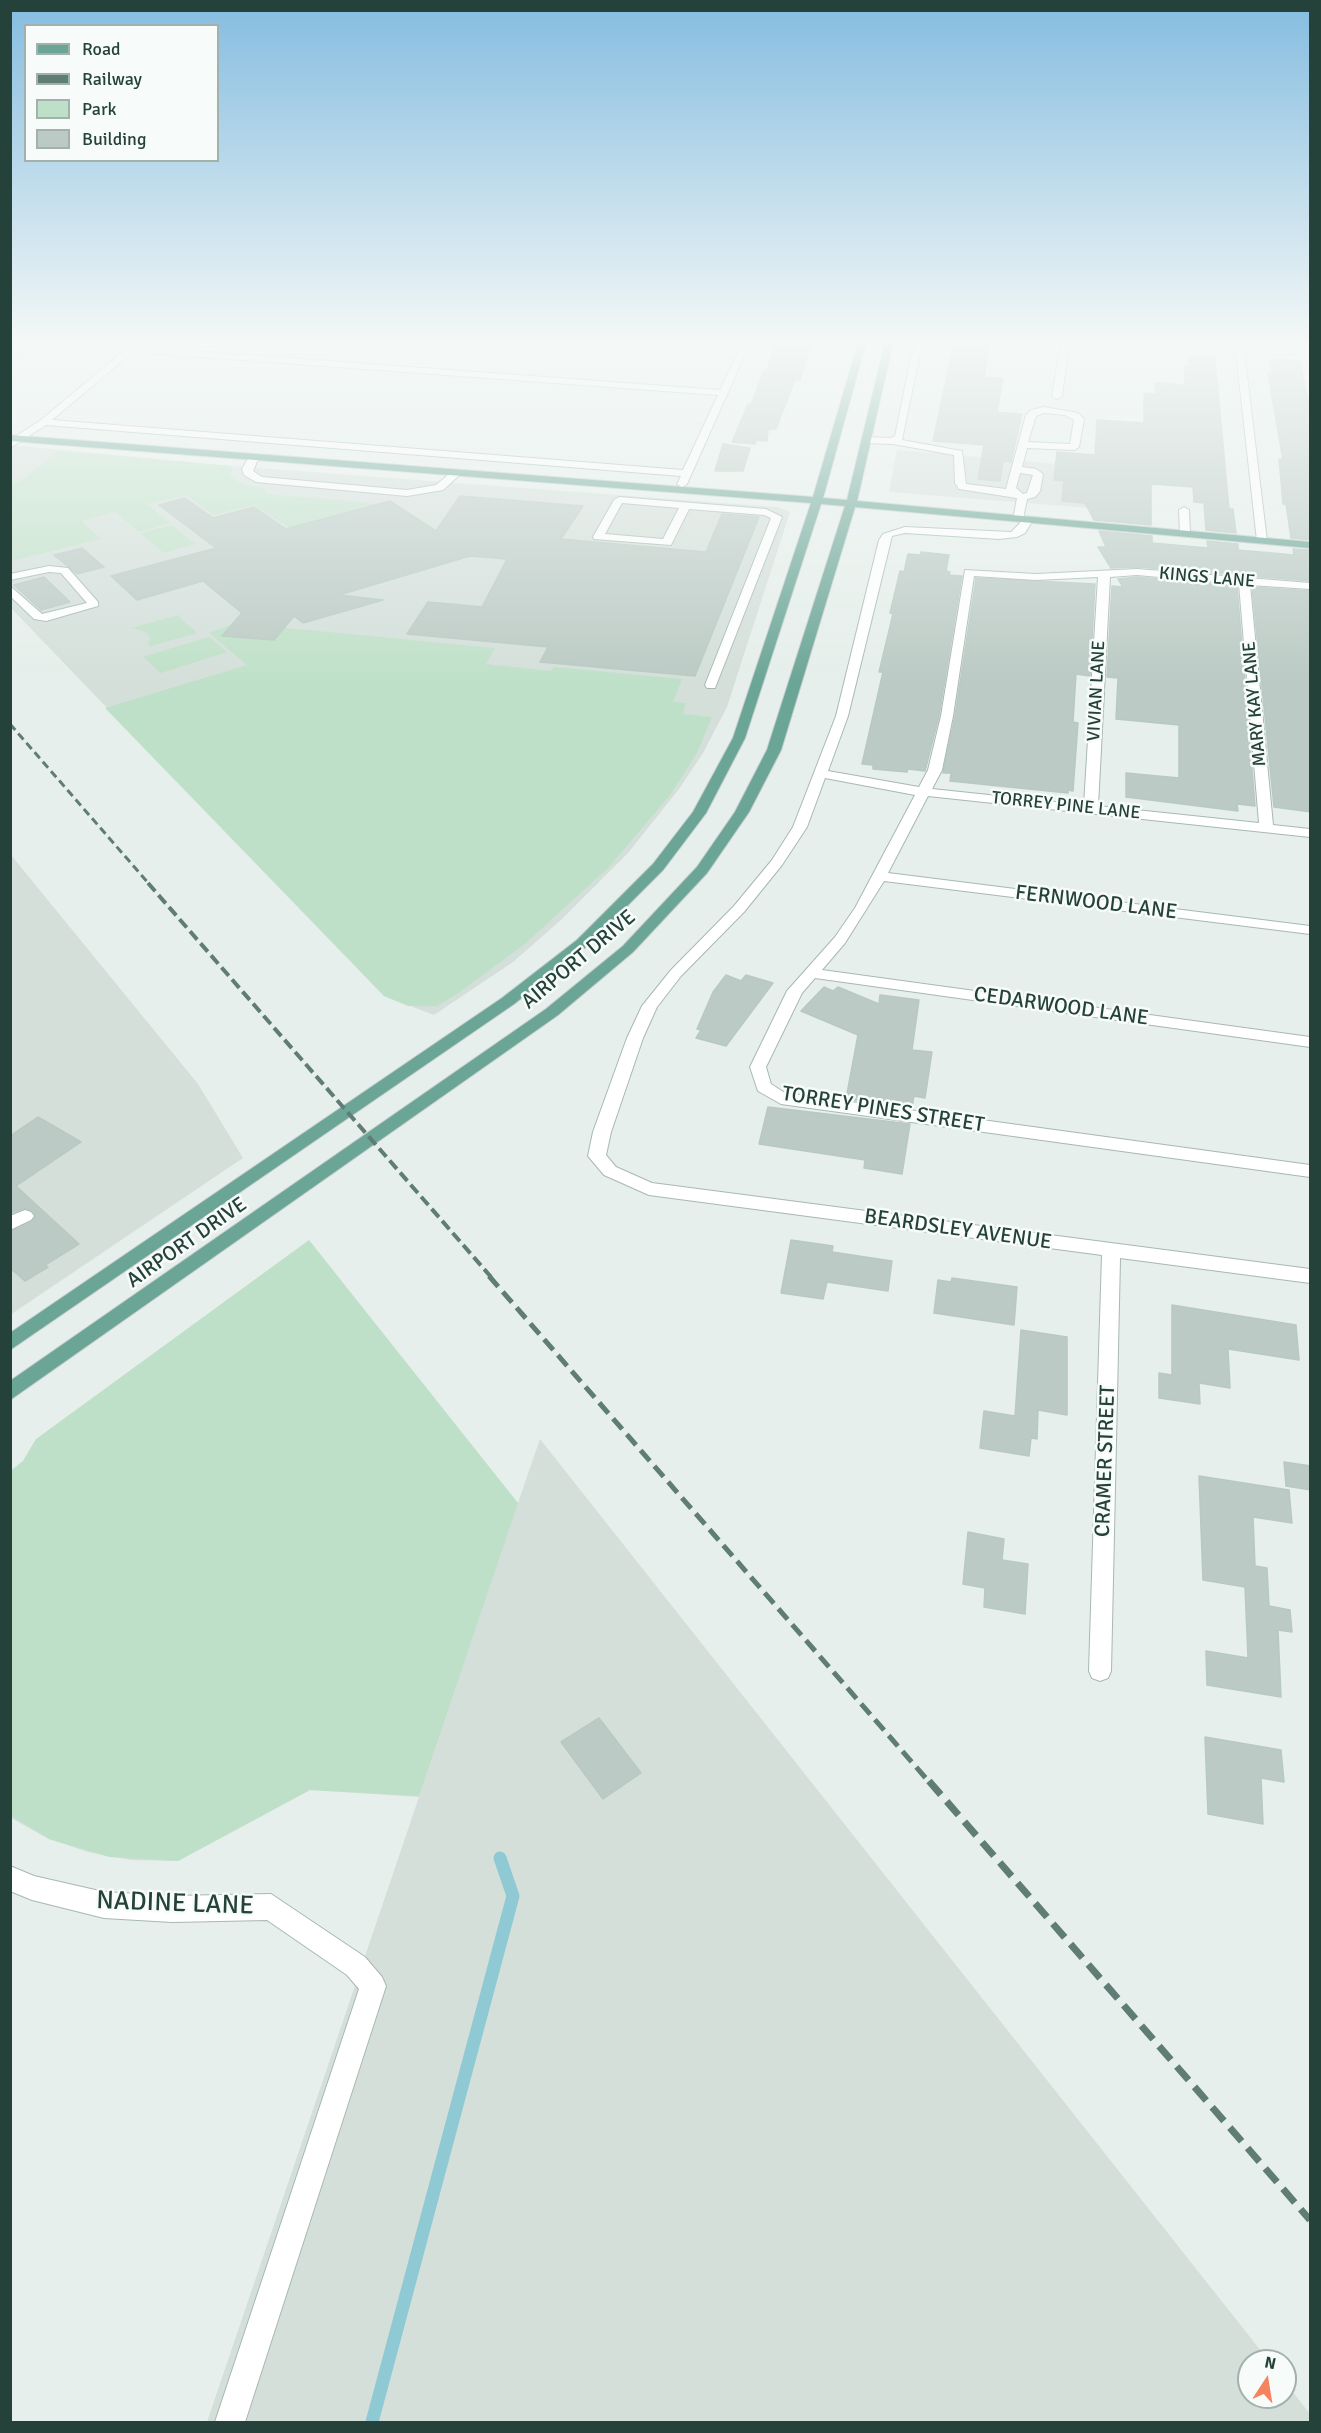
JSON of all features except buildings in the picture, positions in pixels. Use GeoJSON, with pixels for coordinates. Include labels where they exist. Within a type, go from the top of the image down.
{"type":"FeatureCollection","features":[{"type":"Feature","properties":{"kind":"main road"},"geometry":{"type":"LineString","coordinates":[[247,457],[680,488],[1311,545]]}},
{"type":"Feature","properties":{"kind":"main road","name":"AIRPORT DRIVE"},"geometry":{"type":"LineString","coordinates":[[10,1343],[508,1001],[582,943],[638,889],[674,848],[699,813],[739,738],[829,457]]}},
{"type":"Feature","properties":{"kind":"main road","name":"AIRPORT DRIVE"},"geometry":{"type":"LineString","coordinates":[[10,1392],[523,1034],[593,980],[660,917],[702,870],[729,832],[766,768],[783,724],[850,505],[862,457]]}},
{"type":"Feature","properties":{"kind":"street"},"geometry":{"type":"LineString","coordinates":[[254,457],[247,469],[248,473],[260,480],[407,493],[439,488],[458,472]]}},
{"type":"Feature","properties":{"kind":"street"},"geometry":{"type":"LineString","coordinates":[[479,457],[687,473]]}},
{"type":"Feature","properties":{"kind":"street"},"geometry":{"type":"LineString","coordinates":[[680,488],[694,457]]}},
{"type":"Feature","properties":{"kind":"street"},"geometry":{"type":"LineString","coordinates":[[959,457],[960,483],[963,487],[1031,495],[1035,491],[1038,474],[1015,469]]}},
{"type":"Feature","properties":{"kind":"street"},"geometry":{"type":"LineString","coordinates":[[822,773],[842,716],[884,540],[888,534],[897,531],[925,530],[999,536],[1022,531],[1023,520],[1017,495],[1011,488],[1020,457]]}},
{"type":"Feature","properties":{"kind":"street"},"geometry":{"type":"LineString","coordinates":[[1253,457],[1262,541]]}},
{"type":"Feature","properties":{"kind":"street"},"geometry":{"type":"LineString","coordinates":[[627,484],[598,537],[667,543],[686,505]]}},
{"type":"Feature","properties":{"kind":"street"},"geometry":{"type":"LineString","coordinates":[[619,500],[766,512],[777,517],[711,685]]}},
{"type":"Feature","properties":{"kind":"street"},"geometry":{"type":"LineString","coordinates":[[1184,510],[1185,534]]}},
{"type":"Feature","properties":{"kind":"street","name":"TORREY PINES STREET"},"geometry":{"type":"LineString","coordinates":[[1104,575],[1036,577],[969,567],[947,716],[935,770],[881,876],[840,940],[795,991],[758,1067],[764,1087],[781,1098],[1311,1171]]}},
{"type":"Feature","properties":{"kind":"street"},"geometry":{"type":"LineString","coordinates":[[10,577],[49,569],[64,570],[94,604],[46,618],[38,617],[10,589]]}},
{"type":"Feature","properties":{"kind":"street","name":"KINGS LANE"},"geometry":{"type":"LineString","coordinates":[[1104,575],[1137,572],[1311,586]]}},
{"type":"Feature","properties":{"kind":"street","name":"VIVIAN LANE"},"geometry":{"type":"LineString","coordinates":[[1091,808],[1104,575]]}},
{"type":"Feature","properties":{"kind":"street","name":"MARY KAY LANE"},"geometry":{"type":"LineString","coordinates":[[1244,581],[1266,828]]}},
{"type":"Feature","properties":{"kind":"street","name":"TORREY PINE LANE"},"geometry":{"type":"LineString","coordinates":[[822,773],[849,780],[924,792],[1311,833]]}},
{"type":"Feature","properties":{"kind":"street","name":"BEARDSLEY AVENUE"},"geometry":{"type":"LineString","coordinates":[[822,773],[800,827],[777,862],[739,909],[676,973],[650,1006],[635,1038],[602,1132],[597,1156],[610,1171],[649,1189],[1311,1276]]}},
{"type":"Feature","properties":{"kind":"street","name":"FERNWOOD LANE"},"geometry":{"type":"LineString","coordinates":[[881,876],[1311,930]]}},
{"type":"Feature","properties":{"kind":"street","name":"CEDARWOOD LANE"},"geometry":{"type":"LineString","coordinates":[[812,973],[1311,1042]]}},
{"type":"Feature","properties":{"kind":"street","name":"CRAMER STREET"},"geometry":{"type":"LineString","coordinates":[[1100,1671],[1112,1251]]}},
{"type":"Feature","properties":{"kind":"street","name":"NADINE LANE"},"geometry":{"type":"LineString","coordinates":[[10,1878],[32,1888],[104,1905],[171,1909],[271,1907],[356,1966],[373,1986],[230,2422]]}},
{"type":"Feature","properties":{"kind":"shaded area"},"geometry":{"type":"Polygon","coordinates":[[[10,457],[132,457],[777,507],[790,512],[727,707],[703,753],[679,789],[628,853],[561,920],[513,962],[434,1015],[384,996],[11,608],[10,457]]]}},
{"type":"Feature","properties":{"kind":"shaded area"},"geometry":{"type":"Polygon","coordinates":[[[896,457],[972,457],[1115,469],[1114,510],[889,492],[896,457]]]}},
{"type":"Feature","properties":{"kind":"shaded area"},"geometry":{"type":"Polygon","coordinates":[[[11,855],[198,1084],[243,1158],[10,1315],[11,855]]]}},
{"type":"Feature","properties":{"kind":"shaded area"},"geometry":{"type":"Polygon","coordinates":[[[36,1439],[518,1503],[540,1439],[1260,2349],[1237,2349],[1237,2409],[1297,2409],[1297,2397],[1310,2414],[1310,2422],[207,2422],[419,1797],[310,1790],[178,1861],[131,1860],[88,1852],[49,1839],[11,1818],[10,1471],[23,1461],[36,1439]]]}},
{"type":"Feature","properties":{"kind":"green space"},"geometry":{"type":"Polygon","coordinates":[[[51,457],[122,457],[232,466],[231,476],[242,484],[263,488],[267,494],[378,504],[290,528],[254,505],[214,515],[186,495],[147,504],[170,523],[139,532],[115,512],[81,521],[101,539],[11,561],[10,484],[21,481],[51,457]]]}},
{"type":"Feature","properties":{"kind":"green space"},"geometry":{"type":"Polygon","coordinates":[[[172,525],[195,544],[164,553],[140,533],[172,525]]]}},
{"type":"Feature","properties":{"kind":"green space"},"geometry":{"type":"Polygon","coordinates":[[[177,615],[197,633],[151,646],[148,643],[151,638],[145,632],[132,628],[177,615]]]}},
{"type":"Feature","properties":{"kind":"green space"},"geometry":{"type":"Polygon","coordinates":[[[235,623],[495,648],[486,664],[551,671],[554,667],[682,679],[673,702],[686,703],[683,714],[712,717],[697,753],[670,795],[609,867],[526,943],[460,992],[437,1006],[408,1006],[384,996],[105,708],[247,665],[209,633],[235,623]]]}},
{"type":"Feature","properties":{"kind":"green space"},"geometry":{"type":"Polygon","coordinates":[[[209,637],[227,652],[161,673],[143,657],[209,637]]]}},
{"type":"Feature","properties":{"kind":"green space"},"geometry":{"type":"Polygon","coordinates":[[[309,1240],[518,1503],[419,1796],[310,1790],[178,1861],[109,1857],[49,1839],[11,1816],[11,1471],[23,1461],[36,1439],[309,1240]]]}},
{"type":"Feature","properties":{"kind":"waterway"},"geometry":{"type":"LineString","coordinates":[[372,2422],[513,1896],[500,1858]]}},
{"type":"Feature","properties":{"kind":"railway"},"geometry":{"type":"LineString","coordinates":[[10,724],[150,885]]}},
{"type":"Feature","properties":{"kind":"railway"},"geometry":{"type":"LineString","coordinates":[[148,883],[491,1277]]}},
{"type":"Feature","properties":{"kind":"railway"},"geometry":{"type":"LineString","coordinates":[[489,1276],[930,1783]]}},
{"type":"Feature","properties":{"kind":"railway"},"geometry":{"type":"LineString","coordinates":[[929,1781],[1310,2220]]}}]}
